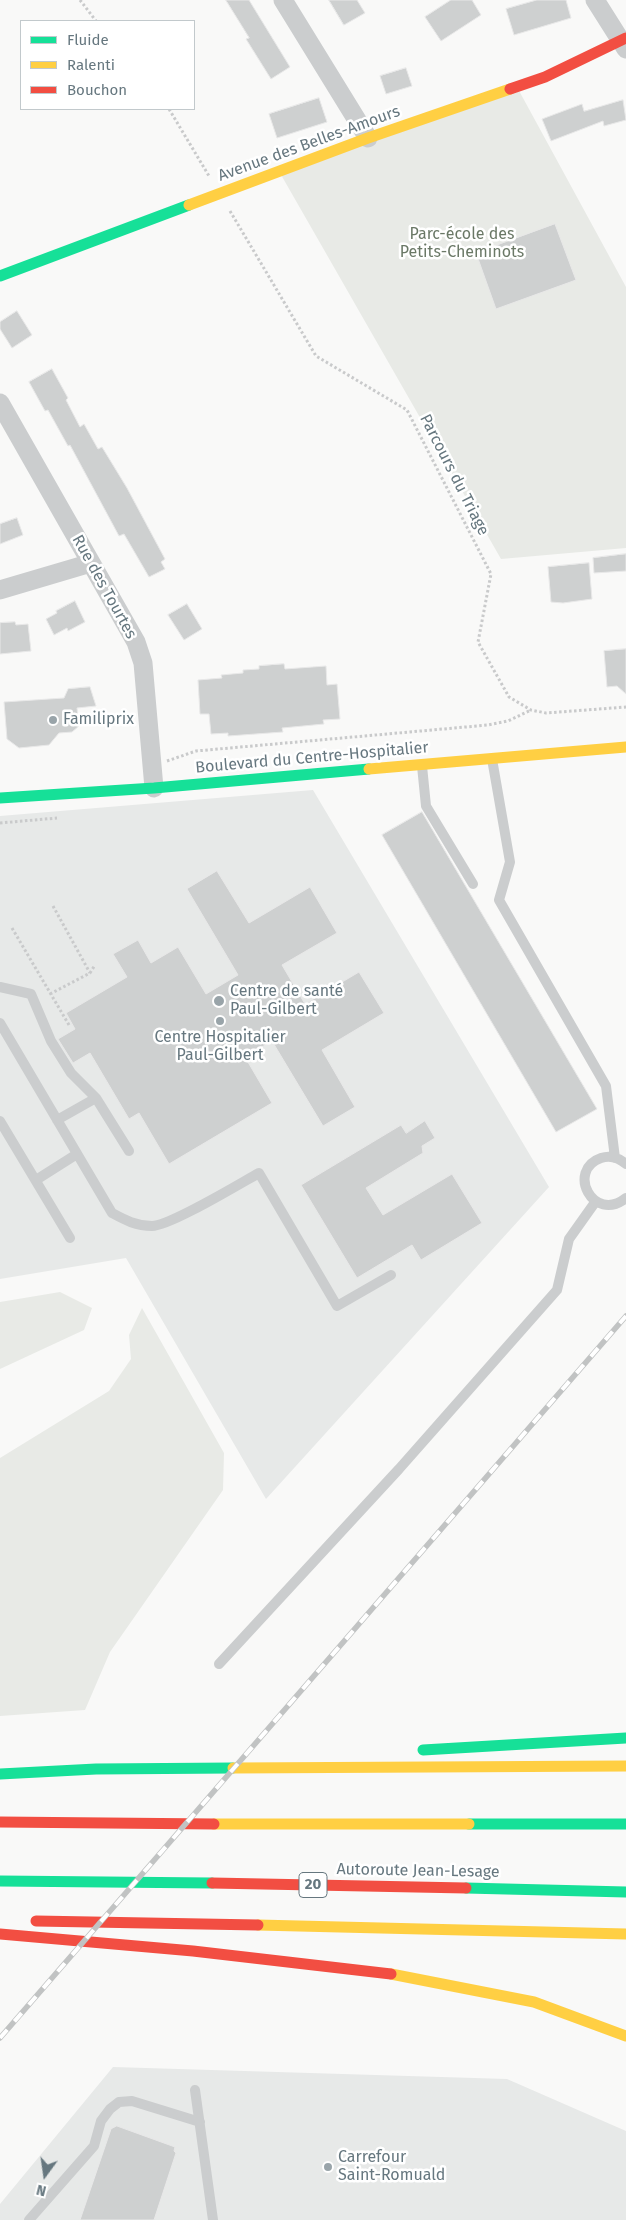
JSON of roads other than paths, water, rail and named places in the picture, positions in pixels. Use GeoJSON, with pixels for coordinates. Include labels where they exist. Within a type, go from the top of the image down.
{"type":"FeatureCollection","features":[{"type":"Feature","properties":{"kind":"main road","name":"Avenue des Belles-Amours"},"geometry":{"type":"LineString","coordinates":[[0,276],[368,138],[545,77],[624,42]]}},
{"type":"Feature","properties":{"kind":"main road","name":"Boulevard du Centre-Hospitalier"},"geometry":{"type":"LineString","coordinates":[[0,798],[154,788],[626,747]]}},
{"type":"Feature","properties":{"kind":"main road"},"geometry":{"type":"LineString","coordinates":[[410,1750],[626,1738]]}},
{"type":"Feature","properties":{"kind":"main road"},"geometry":{"type":"LineString","coordinates":[[0,1774],[304,1756]]}},
{"type":"Feature","properties":{"kind":"main road"},"geometry":{"type":"LineString","coordinates":[[96,1769],[626,1766]]}},
{"type":"Feature","properties":{"kind":"main road"},"geometry":{"type":"LineString","coordinates":[[0,1822],[287,1825],[626,1824]]}},
{"type":"Feature","properties":{"kind":"main road","name":"Autoroute Jean-Lesage"},"geometry":{"type":"LineString","coordinates":[[0,1881],[626,1892]]}},
{"type":"Feature","properties":{"kind":"main road"},"geometry":{"type":"LineString","coordinates":[[27,1922],[439,1928],[626,1934]]}},
{"type":"Feature","properties":{"kind":"main road"},"geometry":{"type":"LineString","coordinates":[[0,1934],[193,1951],[389,1974],[534,2002],[626,2036]]}},
{"type":"Feature","properties":{"kind":"street"},"geometry":{"type":"LineString","coordinates":[[283,0],[368,138]]}},
{"type":"Feature","properties":{"kind":"street"},"geometry":{"type":"LineString","coordinates":[[595,0],[624,42]]}},
{"type":"Feature","properties":{"kind":"street","name":"Rue des Tourtes"},"geometry":{"type":"LineString","coordinates":[[0,403],[136,642],[143,663],[154,788]]}},
{"type":"Feature","properties":{"kind":"street"},"geometry":{"type":"LineString","coordinates":[[0,590],[91,563]]}},
{"type":"Feature","properties":{"kind":"lane"},"geometry":{"type":"LineString","coordinates":[[492,758],[510,862],[499,900],[606,1086],[615,1158]]}},
{"type":"Feature","properties":{"kind":"lane"},"geometry":{"type":"LineString","coordinates":[[422,765],[426,806],[474,884]]}},
{"type":"Feature","properties":{"kind":"lane"},"geometry":{"type":"LineString","coordinates":[[0,987],[31,994],[51,1041],[71,1073],[96,1098],[129,1151]]}},
{"type":"Feature","properties":{"kind":"lane"},"geometry":{"type":"LineString","coordinates":[[0,1023],[112,1213],[132,1224],[154,1226],[182,1215],[259,1173],[337,1306],[391,1275]]}},
{"type":"Feature","properties":{"kind":"lane"},"geometry":{"type":"LineString","coordinates":[[57,1120],[96,1098]]}},
{"type":"Feature","properties":{"kind":"lane"},"geometry":{"type":"LineString","coordinates":[[0,1120],[70,1238]]}},
{"type":"Feature","properties":{"kind":"lane"},"geometry":{"type":"LineString","coordinates":[[36,1180],[76,1154]]}},
{"type":"Feature","properties":{"kind":"lane"},"geometry":{"type":"LineString","coordinates":[[626,1164],[615,1158],[604,1157],[596,1160],[586,1171],[585,1186],[588,1193],[596,1201],[606,1205],[614,1205],[626,1198]]}},
{"type":"Feature","properties":{"kind":"lane"},"geometry":{"type":"LineString","coordinates":[[218,1664],[399,1469],[557,1290],[569,1239],[596,1201]]}},
{"type":"Feature","properties":{"kind":"lane"},"geometry":{"type":"LineString","coordinates":[[195,2090],[213,2220]]}},
{"type":"Feature","properties":{"kind":"lane"},"geometry":{"type":"LineString","coordinates":[[29,2220],[94,2146],[101,2122],[110,2109],[119,2102],[132,2101],[200,2122]]}},
{"type":"Feature","properties":{"kind":"railway"},"geometry":{"type":"LineString","coordinates":[[0,2038],[626,1316]]}},
{"type":"Feature","properties":{"kind":"place","name":"Familiprix"},"geometry":{"type":"Point","coordinates":[53,720]}},
{"type":"Feature","properties":{"kind":"place","name":"Centre de santé Paul-Gilbert"},"geometry":{"type":"Point","coordinates":[219,1001]}},
{"type":"Feature","properties":{"kind":"place","name":"Centre Hospitalier Paul-Gilbert"},"geometry":{"type":"Point","coordinates":[220,1021]}},
{"type":"Feature","properties":{"kind":"place","name":"Carrefour Saint-Romuald"},"geometry":{"type":"Point","coordinates":[328,2167]}},
{"type":"Feature","properties":{"kind":"park label","name":"Parc-école des Petits-Cheminots"},"geometry":{"type":"Point","coordinates":[462,244]}}]}
